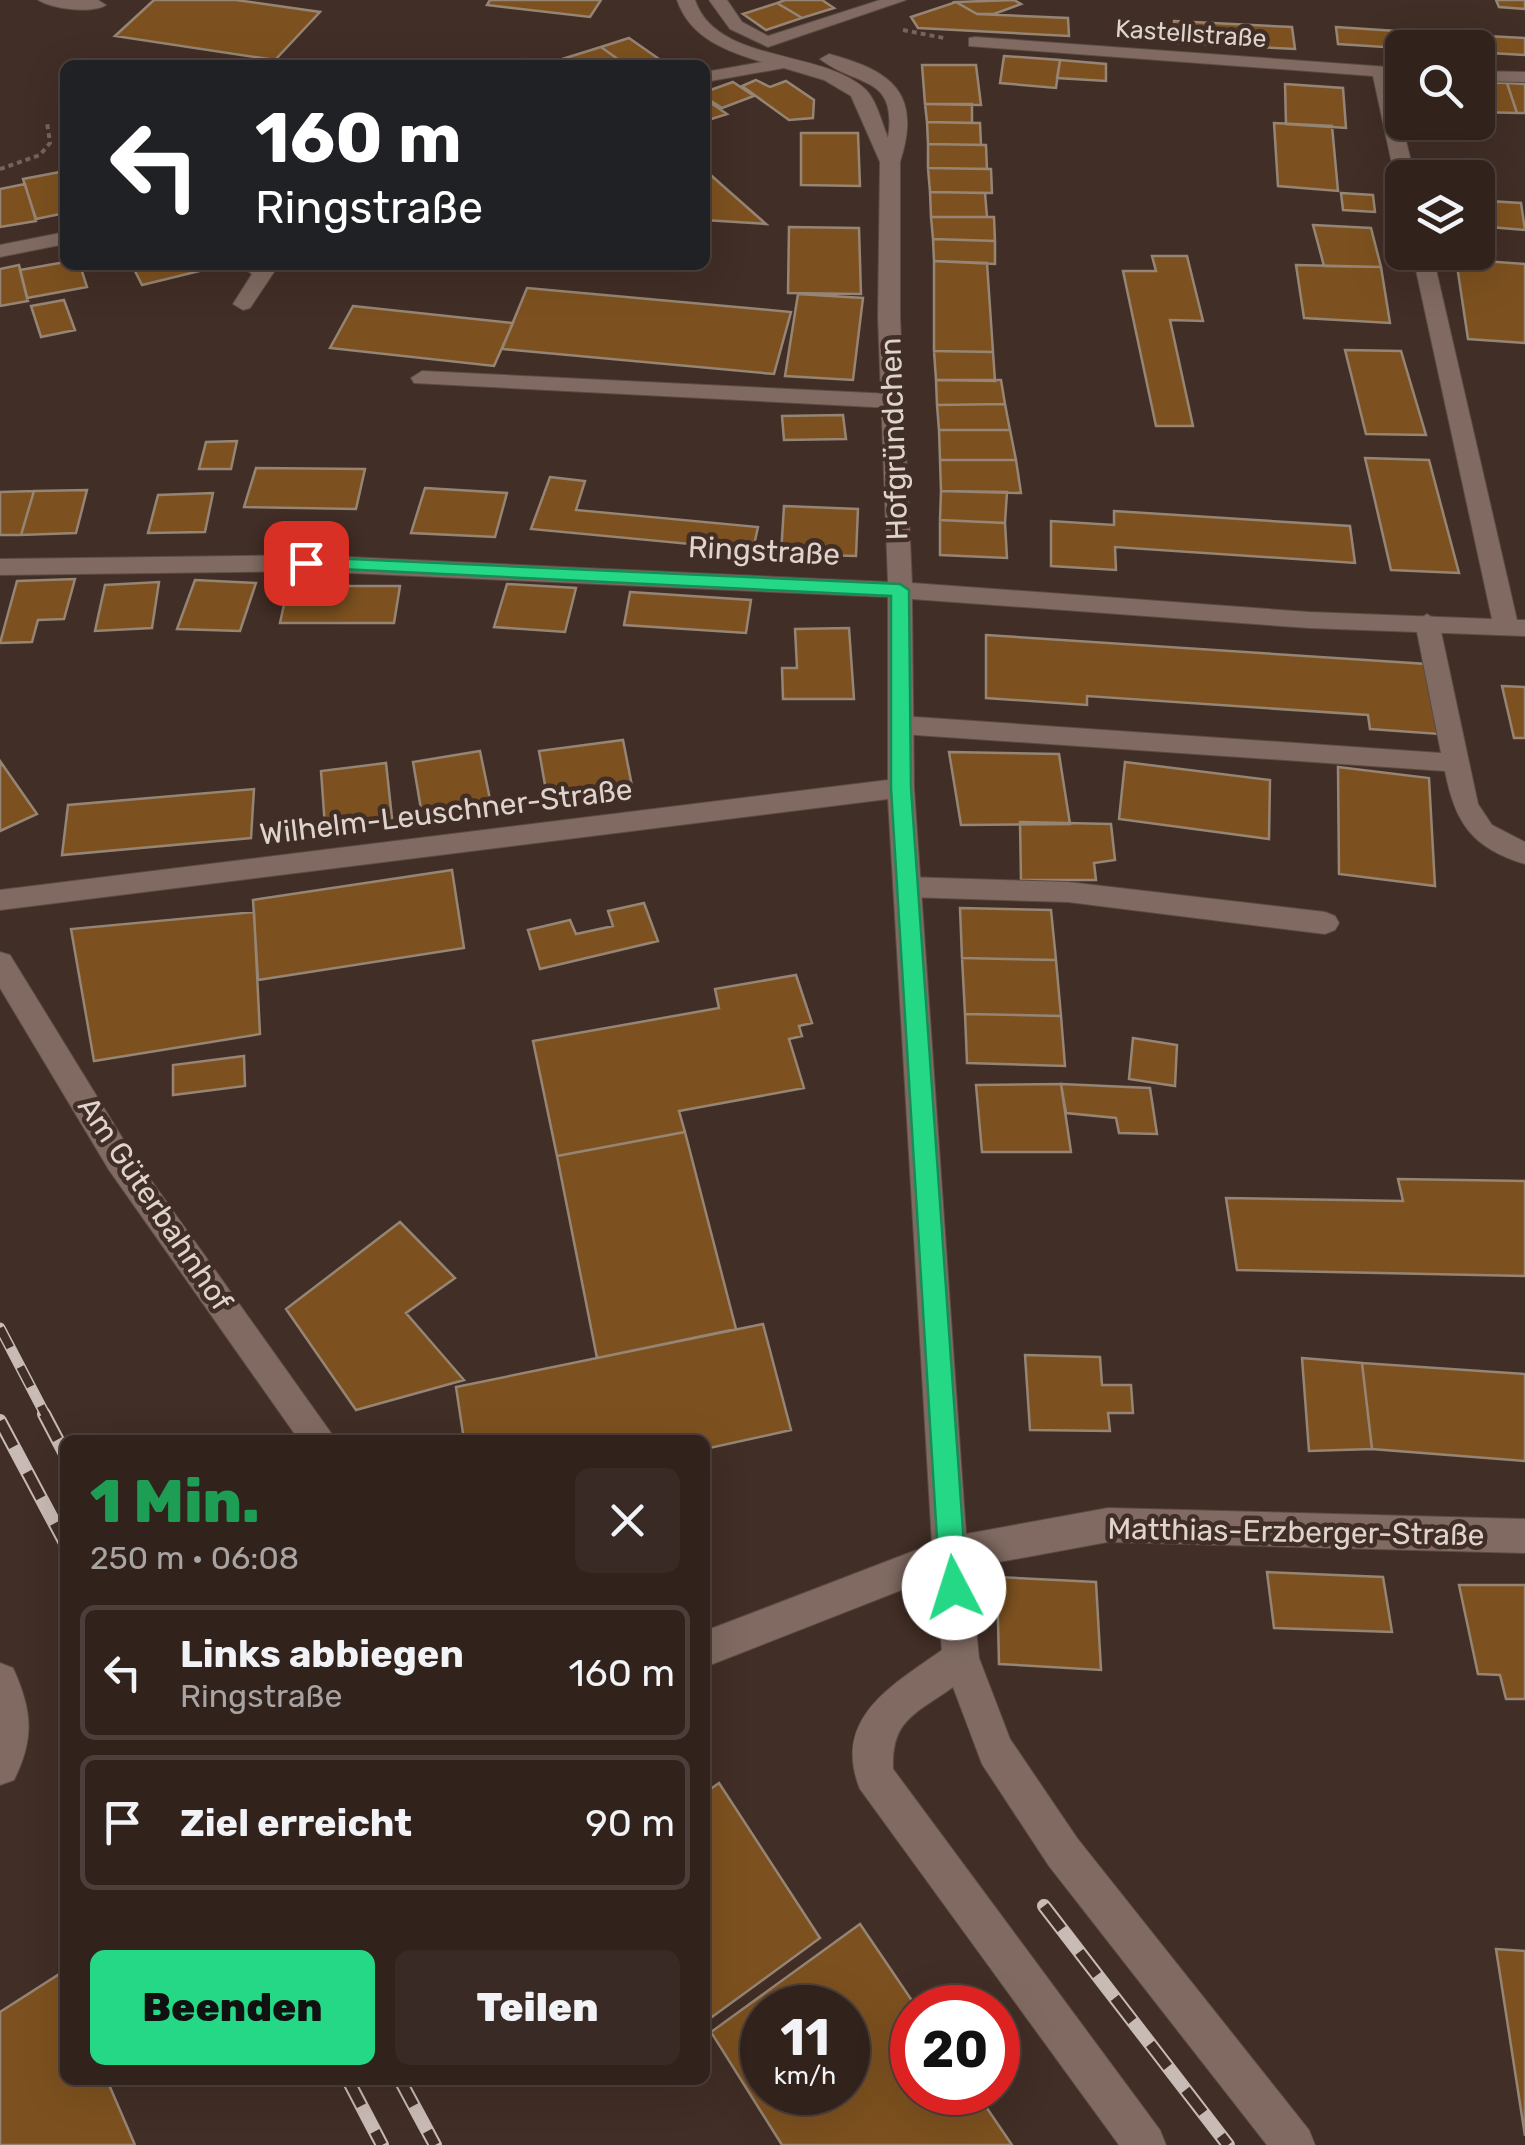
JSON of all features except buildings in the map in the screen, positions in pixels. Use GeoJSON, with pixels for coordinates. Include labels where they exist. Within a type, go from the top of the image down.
{"type":"FeatureCollection","features":[{"type":"Feature","properties":{"kind":"street"},"geometry":{"type":"LineString","coordinates":[[47,0],[97,4]]}},
{"type":"Feature","properties":{"kind":"street"},"geometry":{"type":"LineString","coordinates":[[686,0],[692,18],[710,34],[710,48],[702,60]]}},
{"type":"Feature","properties":{"kind":"street","name":"Hofgründchen"},"geometry":{"type":"LineString","coordinates":[[718,0],[722,13],[745,42],[786,62],[830,76],[859,93],[890,162]]}},
{"type":"Feature","properties":{"kind":"street"},"geometry":{"type":"LineString","coordinates":[[768,42],[896,0]]}},
{"type":"Feature","properties":{"kind":"street","name":"Hofgründchen"},"geometry":{"type":"LineString","coordinates":[[710,34],[745,42],[768,42],[849,65],[885,85],[900,110],[902,133],[890,162],[901,788],[950,1554],[961,1658],[995,1751],[1062,1852],[1294,2145]]}},
{"type":"Feature","properties":{"kind":"street"},"geometry":{"type":"LineString","coordinates":[[726,72],[742,60],[745,42]]}},
{"type":"Feature","properties":{"kind":"street","name":"Kastellstraße"},"geometry":{"type":"LineString","coordinates":[[975,42],[1385,72]]}},
{"type":"Feature","properties":{"kind":"street"},"geometry":{"type":"LineString","coordinates":[[710,76],[786,62]]}},
{"type":"Feature","properties":{"kind":"street"},"geometry":{"type":"LineString","coordinates":[[1381,72],[1401,160]]}},
{"type":"Feature","properties":{"kind":"street"},"geometry":{"type":"LineString","coordinates":[[1495,77],[1525,78]]}},
{"type":"Feature","properties":{"kind":"street"},"geometry":{"type":"LineString","coordinates":[[0,251],[60,239]]}},
{"type":"Feature","properties":{"kind":"street"},"geometry":{"type":"LineString","coordinates":[[243,304],[264,272],[260,270]]}},
{"type":"Feature","properties":{"kind":"street"},"geometry":{"type":"LineString","coordinates":[[1427,270],[1516,627]]}},
{"type":"Feature","properties":{"kind":"street"},"geometry":{"type":"LineString","coordinates":[[422,378],[892,400]]}},
{"type":"Feature","properties":{"kind":"street","name":"Ringstraße"},"geometry":{"type":"LineString","coordinates":[[0,567],[306,563],[900,590],[1310,620],[1516,627]]}},
{"type":"Feature","properties":{"kind":"street"},"geometry":{"type":"LineString","coordinates":[[1427,622],[1465,805],[1482,832],[1525,854]]}},
{"type":"Feature","properties":{"kind":"street"},"geometry":{"type":"LineString","coordinates":[[901,725],[1457,763]]}},
{"type":"Feature","properties":{"kind":"street","name":"Wilhelm-Leuschner-Straße"},"geometry":{"type":"LineString","coordinates":[[0,900],[901,788]]}},
{"type":"Feature","properties":{"kind":"street"},"geometry":{"type":"LineString","coordinates":[[907,887],[1068,892],[1325,923]]}},
{"type":"Feature","properties":{"kind":"street","name":"Am Güterbahnhof"},"geometry":{"type":"LineString","coordinates":[[0,963],[120,1160],[315,1435]]}},
{"type":"Feature","properties":{"kind":"street","name":"Matthias-Erzberger-Straße"},"geometry":{"type":"LineString","coordinates":[[950,1554],[1108,1525],[1525,1536]]}},
{"type":"Feature","properties":{"kind":"street"},"geometry":{"type":"LineString","coordinates":[[710,1647],[950,1554]]}},
{"type":"Feature","properties":{"kind":"street"},"geometry":{"type":"LineString","coordinates":[[961,1658],[895,1706],[873,1734],[874,1775],[1145,2145]]}},
{"type":"Feature","properties":{"kind":"street"},"geometry":{"type":"LineString","coordinates":[[0,1682],[15,1724],[10,1749],[0,1766]]}},
{"type":"Feature","properties":{"kind":"path"},"geometry":{"type":"LineString","coordinates":[[862,12],[915,35],[975,42]]}},
{"type":"Feature","properties":{"kind":"path"},"geometry":{"type":"LineString","coordinates":[[0,168],[40,155],[50,143],[47,122]]}},
{"type":"Feature","properties":{"kind":"railway"},"geometry":{"type":"LineString","coordinates":[[0,1328],[46,1416]]}},
{"type":"Feature","properties":{"kind":"railway"},"geometry":{"type":"LineString","coordinates":[[44,1414],[60,1444]]}},
{"type":"Feature","properties":{"kind":"railway"},"geometry":{"type":"LineString","coordinates":[[0,1421],[60,1534]]}},
{"type":"Feature","properties":{"kind":"railway"},"geometry":{"type":"LineString","coordinates":[[1044,1906],[1228,2145]]}},
{"type":"Feature","properties":{"kind":"railway"},"geometry":{"type":"LineString","coordinates":[[351,2085],[382,2145]]}},
{"type":"Feature","properties":{"kind":"railway"},"geometry":{"type":"LineString","coordinates":[[403,2085],[435,2145]]}},
{"type":"Feature","properties":{"kind":"route"},"geometry":{"type":"LineString","coordinates":[[306,563],[900,590],[901,788],[954,1588]]}}]}
